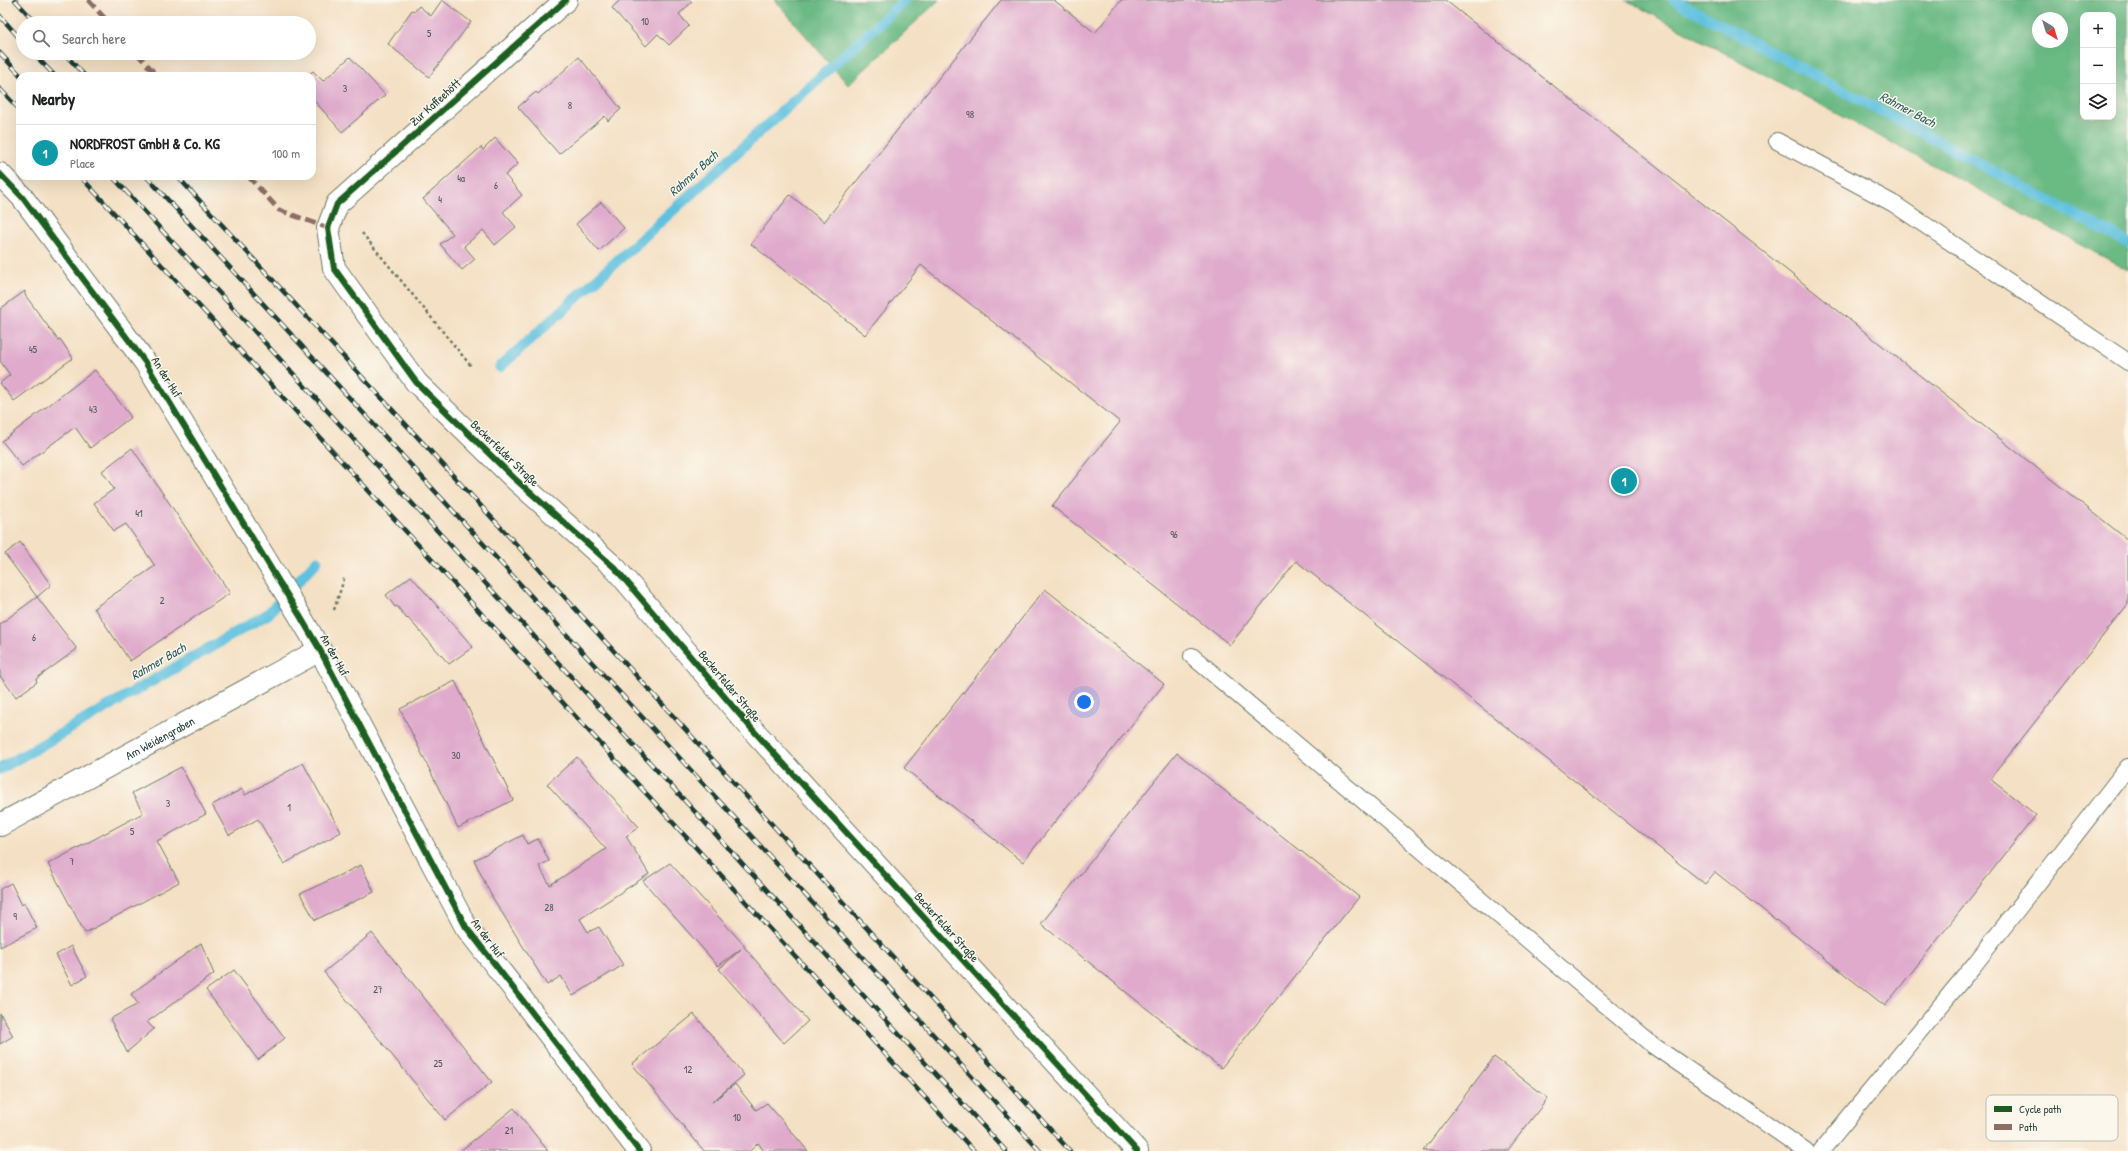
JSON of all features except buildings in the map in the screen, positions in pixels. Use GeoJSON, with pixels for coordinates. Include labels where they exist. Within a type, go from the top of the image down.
{"type":"FeatureCollection","features":[{"type":"Feature","properties":{"kind":"street","name":"Zur Kaffeehött"},"geometry":{"type":"LineString","coordinates":[[328,228],[337,204],[566,0]]}},
{"type":"Feature","properties":{"kind":"street","name":"An der Huf"},"geometry":{"type":"LineString","coordinates":[[0,174],[22,197],[145,362],[320,650],[466,927],[639,1151]]}},
{"type":"Feature","properties":{"kind":"street","name":"Beckerfelder Straße"},"geometry":{"type":"LineString","coordinates":[[328,228],[334,268],[416,382],[514,478],[615,568],[752,729],[1137,1151]]}},
{"type":"Feature","properties":{"kind":"street","name":"Am Weidengraben"},"geometry":{"type":"LineString","coordinates":[[0,825],[320,650]]}},
{"type":"Feature","properties":{"kind":"lane"},"geometry":{"type":"LineString","coordinates":[[1777,141],[1894,204],[2128,362]]}},
{"type":"Feature","properties":{"kind":"lane"},"geometry":{"type":"LineString","coordinates":[[1192,656],[1651,1044],[1806,1151]]}},
{"type":"Feature","properties":{"kind":"lane"},"geometry":{"type":"LineString","coordinates":[[1821,1151],[1974,965],[2128,767]]}},
{"type":"Feature","properties":{"kind":"path"},"geometry":{"type":"LineString","coordinates":[[337,204],[472,366]]}},
{"type":"Feature","properties":{"kind":"green space"},"geometry":{"type":"Polygon","coordinates":[[[775,0],[939,0],[848,85],[775,0]]]}},
{"type":"Feature","properties":{"kind":"green space"},"geometry":{"type":"Polygon","coordinates":[[[1626,0],[2128,0],[2128,270],[1626,0]]]}},
{"type":"Feature","properties":{"kind":"waterway","name":"Rahmer Bach"},"geometry":{"type":"LineString","coordinates":[[500,367],[905,0]]}},
{"type":"Feature","properties":{"kind":"waterway","name":"Rahmer Bach"},"geometry":{"type":"LineString","coordinates":[[1674,0],[2128,243]]}},
{"type":"Feature","properties":{"kind":"waterway","name":"Rahmer Bach"},"geometry":{"type":"LineString","coordinates":[[0,769],[268,614],[317,561]]}},
{"type":"Feature","properties":{"kind":"railway"},"geometry":{"type":"LineString","coordinates":[[15,0],[30,16]]}},
{"type":"Feature","properties":{"kind":"railway"},"geometry":{"type":"LineString","coordinates":[[0,16],[16,34]]}},
{"type":"Feature","properties":{"kind":"railway"},"geometry":{"type":"LineString","coordinates":[[0,53],[17,72]]}},
{"type":"Feature","properties":{"kind":"railway"},"geometry":{"type":"LineString","coordinates":[[40,60],[51,72]]}},
{"type":"Feature","properties":{"kind":"railway"},"geometry":{"type":"LineString","coordinates":[[70,60],[81,72]]}},
{"type":"Feature","properties":{"kind":"railway"},"geometry":{"type":"LineString","coordinates":[[0,89],[16,106]]}},
{"type":"Feature","properties":{"kind":"railway"},"geometry":{"type":"LineString","coordinates":[[84,180],[974,1151]]}},
{"type":"Feature","properties":{"kind":"railway"},"geometry":{"type":"LineString","coordinates":[[116,180],[1006,1151]]}},
{"type":"Feature","properties":{"kind":"railway"},"geometry":{"type":"LineString","coordinates":[[150,180],[1040,1151]]}},
{"type":"Feature","properties":{"kind":"railway"},"geometry":{"type":"LineString","coordinates":[[181,180],[539,569],[1070,1151]]}},
{"type":"Feature","properties":{"kind":"marked path"},"geometry":{"type":"LineString","coordinates":[[88,0],[103,16]]}},
{"type":"Feature","properties":{"kind":"marked path"},"geometry":{"type":"LineString","coordinates":[[143,60],[154,72]]}},
{"type":"Feature","properties":{"kind":"marked path"},"geometry":{"type":"LineString","coordinates":[[252,180],[279,210],[328,228]]}},
{"type":"Feature","properties":{"kind":"cycle path"},"geometry":{"type":"LineString","coordinates":[[566,0],[337,204],[328,228],[334,268],[416,382],[514,478],[615,568],[752,729],[1137,1151]]}},
{"type":"Feature","properties":{"kind":"cycle path"},"geometry":{"type":"LineString","coordinates":[[0,174],[22,197],[145,362],[320,650],[466,927],[639,1151]]}},
{"type":"Feature","properties":{"kind":"place","name":"NORDFROST GmbH & Co. KG"},"geometry":{"type":"Point","coordinates":[1624,481]}}]}
